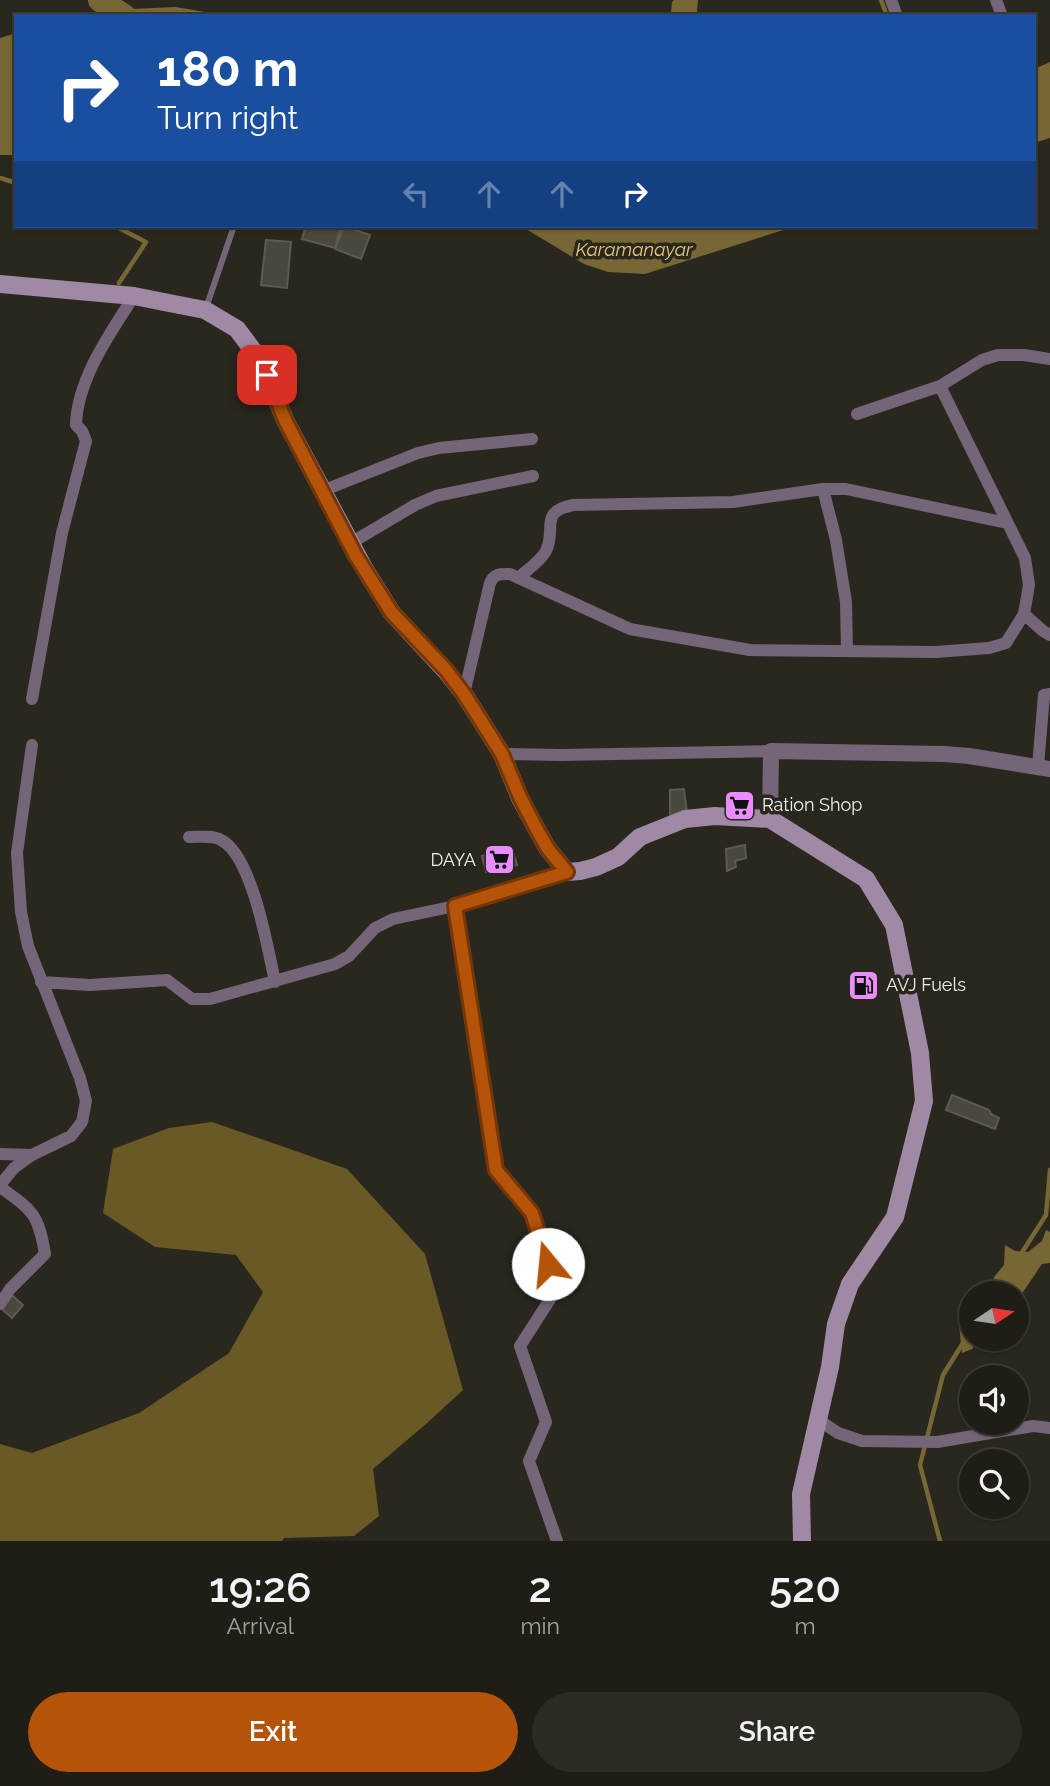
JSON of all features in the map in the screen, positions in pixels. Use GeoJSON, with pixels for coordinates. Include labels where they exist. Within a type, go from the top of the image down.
{"type":"FeatureCollection","features":[{"type":"Feature","properties":{"kind":"main road"},"geometry":{"type":"LineString","coordinates":[[0,284],[134,296],[205,310],[237,329],[257,353],[285,420],[349,544],[392,613],[446,670],[464,694],[502,754],[520,797],[548,849],[567,872],[596,867],[618,856],[640,837],[685,820],[715,816],[771,819],[866,879],[894,925],[920,1054],[924,1101],[895,1217],[850,1284],[836,1324],[830,1367],[801,1494],[802,1541]]}},
{"type":"Feature","properties":{"kind":"street"},"geometry":{"type":"LineString","coordinates":[[32,699],[62,533],[86,441],[76,425],[76,412],[100,350],[134,296]]}},
{"type":"Feature","properties":{"kind":"street"},"geometry":{"type":"LineString","coordinates":[[857,414],[940,386],[974,364],[998,355],[1050,359]]}},
{"type":"Feature","properties":{"kind":"street"},"geometry":{"type":"LineString","coordinates":[[464,694],[492,577],[503,574],[518,578],[629,629],[750,650],[936,652],[989,648],[1006,643],[1024,614],[1029,585],[1026,558],[940,386]]}},
{"type":"Feature","properties":{"kind":"street"},"geometry":{"type":"LineString","coordinates":[[322,491],[418,453],[439,448],[532,439]]}},
{"type":"Feature","properties":{"kind":"street"},"geometry":{"type":"LineString","coordinates":[[349,544],[415,505],[436,496],[533,476]]}},
{"type":"Feature","properties":{"kind":"street"},"geometry":{"type":"LineString","coordinates":[[518,578],[539,560],[547,549],[551,516],[559,508],[573,505],[733,502],[823,489],[873,494],[1007,523]]}},
{"type":"Feature","properties":{"kind":"street"},"geometry":{"type":"LineString","coordinates":[[823,489],[841,566],[846,602],[847,650]]}},
{"type":"Feature","properties":{"kind":"street"},"geometry":{"type":"LineString","coordinates":[[1024,614],[1050,635]]}},
{"type":"Feature","properties":{"kind":"street"},"geometry":{"type":"LineString","coordinates":[[502,754],[771,751],[944,754],[1044,768],[1044,695],[1050,694]]}},
{"type":"Feature","properties":{"kind":"street"},"geometry":{"type":"LineString","coordinates":[[0,1304],[10,1289],[45,1254],[40,1222],[0,1186],[14,1168],[32,1155],[71,1136],[82,1122],[86,1101],[80,1078],[28,946],[21,912],[17,853],[32,745]]}},
{"type":"Feature","properties":{"kind":"street"},"geometry":{"type":"LineString","coordinates":[[771,751],[771,819]]}},
{"type":"Feature","properties":{"kind":"street"},"geometry":{"type":"LineString","coordinates":[[188,837],[219,838],[233,848],[247,873],[275,982]]}},
{"type":"Feature","properties":{"kind":"street"},"geometry":{"type":"LineString","coordinates":[[41,982],[90,985],[167,980],[192,999],[210,999],[335,964],[349,956],[375,928],[393,919],[455,906],[567,872]]}},
{"type":"Feature","properties":{"kind":"street"},"geometry":{"type":"LineString","coordinates":[[455,906],[496,1170],[532,1213],[556,1290],[520,1346],[546,1422],[529,1461],[557,1541]]}},
{"type":"Feature","properties":{"kind":"street"},"geometry":{"type":"LineString","coordinates":[[0,1154],[32,1155]]}},
{"type":"Feature","properties":{"kind":"street"},"geometry":{"type":"LineString","coordinates":[[817,1419],[838,1433],[862,1441],[937,1442],[1033,1426],[1050,1428]]}},
{"type":"Feature","properties":{"kind":"lane"},"geometry":{"type":"LineString","coordinates":[[205,310],[233,228]]}},
{"type":"Feature","properties":{"kind":"shaded area"},"geometry":{"type":"Polygon","coordinates":[[[212,1122],[347,1169],[425,1254],[463,1390],[373,1469],[379,1516],[354,1536],[284,1538],[282,1541],[0,1541],[0,1444],[32,1453],[139,1413],[229,1353],[263,1292],[236,1255],[155,1247],[103,1213],[113,1149],[169,1128],[212,1122]]]}},
{"type":"Feature","properties":{"kind":"water"},"geometry":{"type":"Polygon","coordinates":[[[698,0],[699,14],[668,14],[672,2],[698,0]]]}},
{"type":"Feature","properties":{"kind":"water"},"geometry":{"type":"Polygon","coordinates":[[[176,7],[216,14],[104,14],[132,9],[176,7]]]}},
{"type":"Feature","properties":{"kind":"water"},"geometry":{"type":"Polygon","coordinates":[[[14,34],[14,155],[0,155],[0,38],[14,34]]]}},
{"type":"Feature","properties":{"kind":"water"},"geometry":{"type":"Polygon","coordinates":[[[1050,62],[1050,138],[1036,142],[1036,68],[1050,62]]]}},
{"type":"Feature","properties":{"kind":"water","name":"Karamanayar"},"geometry":{"type":"Polygon","coordinates":[[[524,228],[790,228],[645,274],[608,272],[584,264],[524,228]]]}},
{"type":"Feature","properties":{"kind":"water"},"geometry":{"type":"Polygon","coordinates":[[[1046,1230],[1050,1232],[1050,1263],[1042,1264],[1029,1283],[1029,1281],[993,1281],[1004,1265],[1005,1245],[1015,1251],[1028,1252],[1042,1241],[1046,1230]]]}},
{"type":"Feature","properties":{"kind":"building"},"geometry":{"type":"Polygon","coordinates":[[[305,228],[340,228],[335,248],[302,239],[305,228]]]}},
{"type":"Feature","properties":{"kind":"building"},"geometry":{"type":"Polygon","coordinates":[[[343,228],[370,235],[361,259],[335,249],[343,228]]]}},
{"type":"Feature","properties":{"kind":"building"},"geometry":{"type":"Polygon","coordinates":[[[266,240],[291,242],[287,288],[261,285],[266,240]]]}},
{"type":"Feature","properties":{"kind":"building"},"geometry":{"type":"Polygon","coordinates":[[[684,789],[687,813],[670,817],[670,790],[684,789]]]}},
{"type":"Feature","properties":{"kind":"building","name":"Ration Shop"},"geometry":{"type":"Polygon","coordinates":[[[746,800],[748,808],[730,810],[730,801],[746,800]]]}},
{"type":"Feature","properties":{"kind":"building"},"geometry":{"type":"Polygon","coordinates":[[[745,845],[746,858],[735,861],[736,867],[727,871],[726,849],[745,845]]]}},
{"type":"Feature","properties":{"kind":"building","name":"DAYA"},"geometry":{"type":"Polygon","coordinates":[[[512,848],[517,865],[486,872],[482,856],[512,848]]]}},
{"type":"Feature","properties":{"kind":"building"},"geometry":{"type":"Polygon","coordinates":[[[952,1095],[989,1110],[999,1118],[995,1129],[946,1110],[952,1095]]]}},
{"type":"Feature","properties":{"kind":"building"},"geometry":{"type":"Polygon","coordinates":[[[12,1295],[23,1305],[12,1318],[1,1308],[12,1295]]]}},
{"type":"Feature","properties":{"kind":"waterway"},"geometry":{"type":"LineString","coordinates":[[100,0],[121,14]]}},
{"type":"Feature","properties":{"kind":"waterway"},"geometry":{"type":"LineString","coordinates":[[881,0],[886,14]]}},
{"type":"Feature","properties":{"kind":"waterway"},"geometry":{"type":"LineString","coordinates":[[0,178],[14,182]]}},
{"type":"Feature","properties":{"kind":"waterway"},"geometry":{"type":"LineString","coordinates":[[119,228],[146,242],[119,283]]}},
{"type":"Feature","properties":{"kind":"waterway"},"geometry":{"type":"LineString","coordinates":[[1021,1254],[1046,1215],[1050,1170]]}},
{"type":"Feature","properties":{"kind":"waterway"},"geometry":{"type":"LineString","coordinates":[[940,1541],[920,1465],[943,1375],[959,1349]]}},
{"type":"Feature","properties":{"kind":"place","name":"Ration Shop"},"geometry":{"type":"Point","coordinates":[739,805]}},
{"type":"Feature","properties":{"kind":"place","name":"DAYA"},"geometry":{"type":"Point","coordinates":[499,860]}},
{"type":"Feature","properties":{"kind":"place","name":"AVJ Fuels"},"geometry":{"type":"Point","coordinates":[863,985]}},
{"type":"Feature","properties":{"kind":"route"},"geometry":{"type":"LineString","coordinates":[[267,375],[285,420],[356,556],[392,613],[446,670],[464,694],[502,754],[520,797],[548,849],[567,872],[455,906],[496,1170],[532,1213],[548,1264]]}}]}
